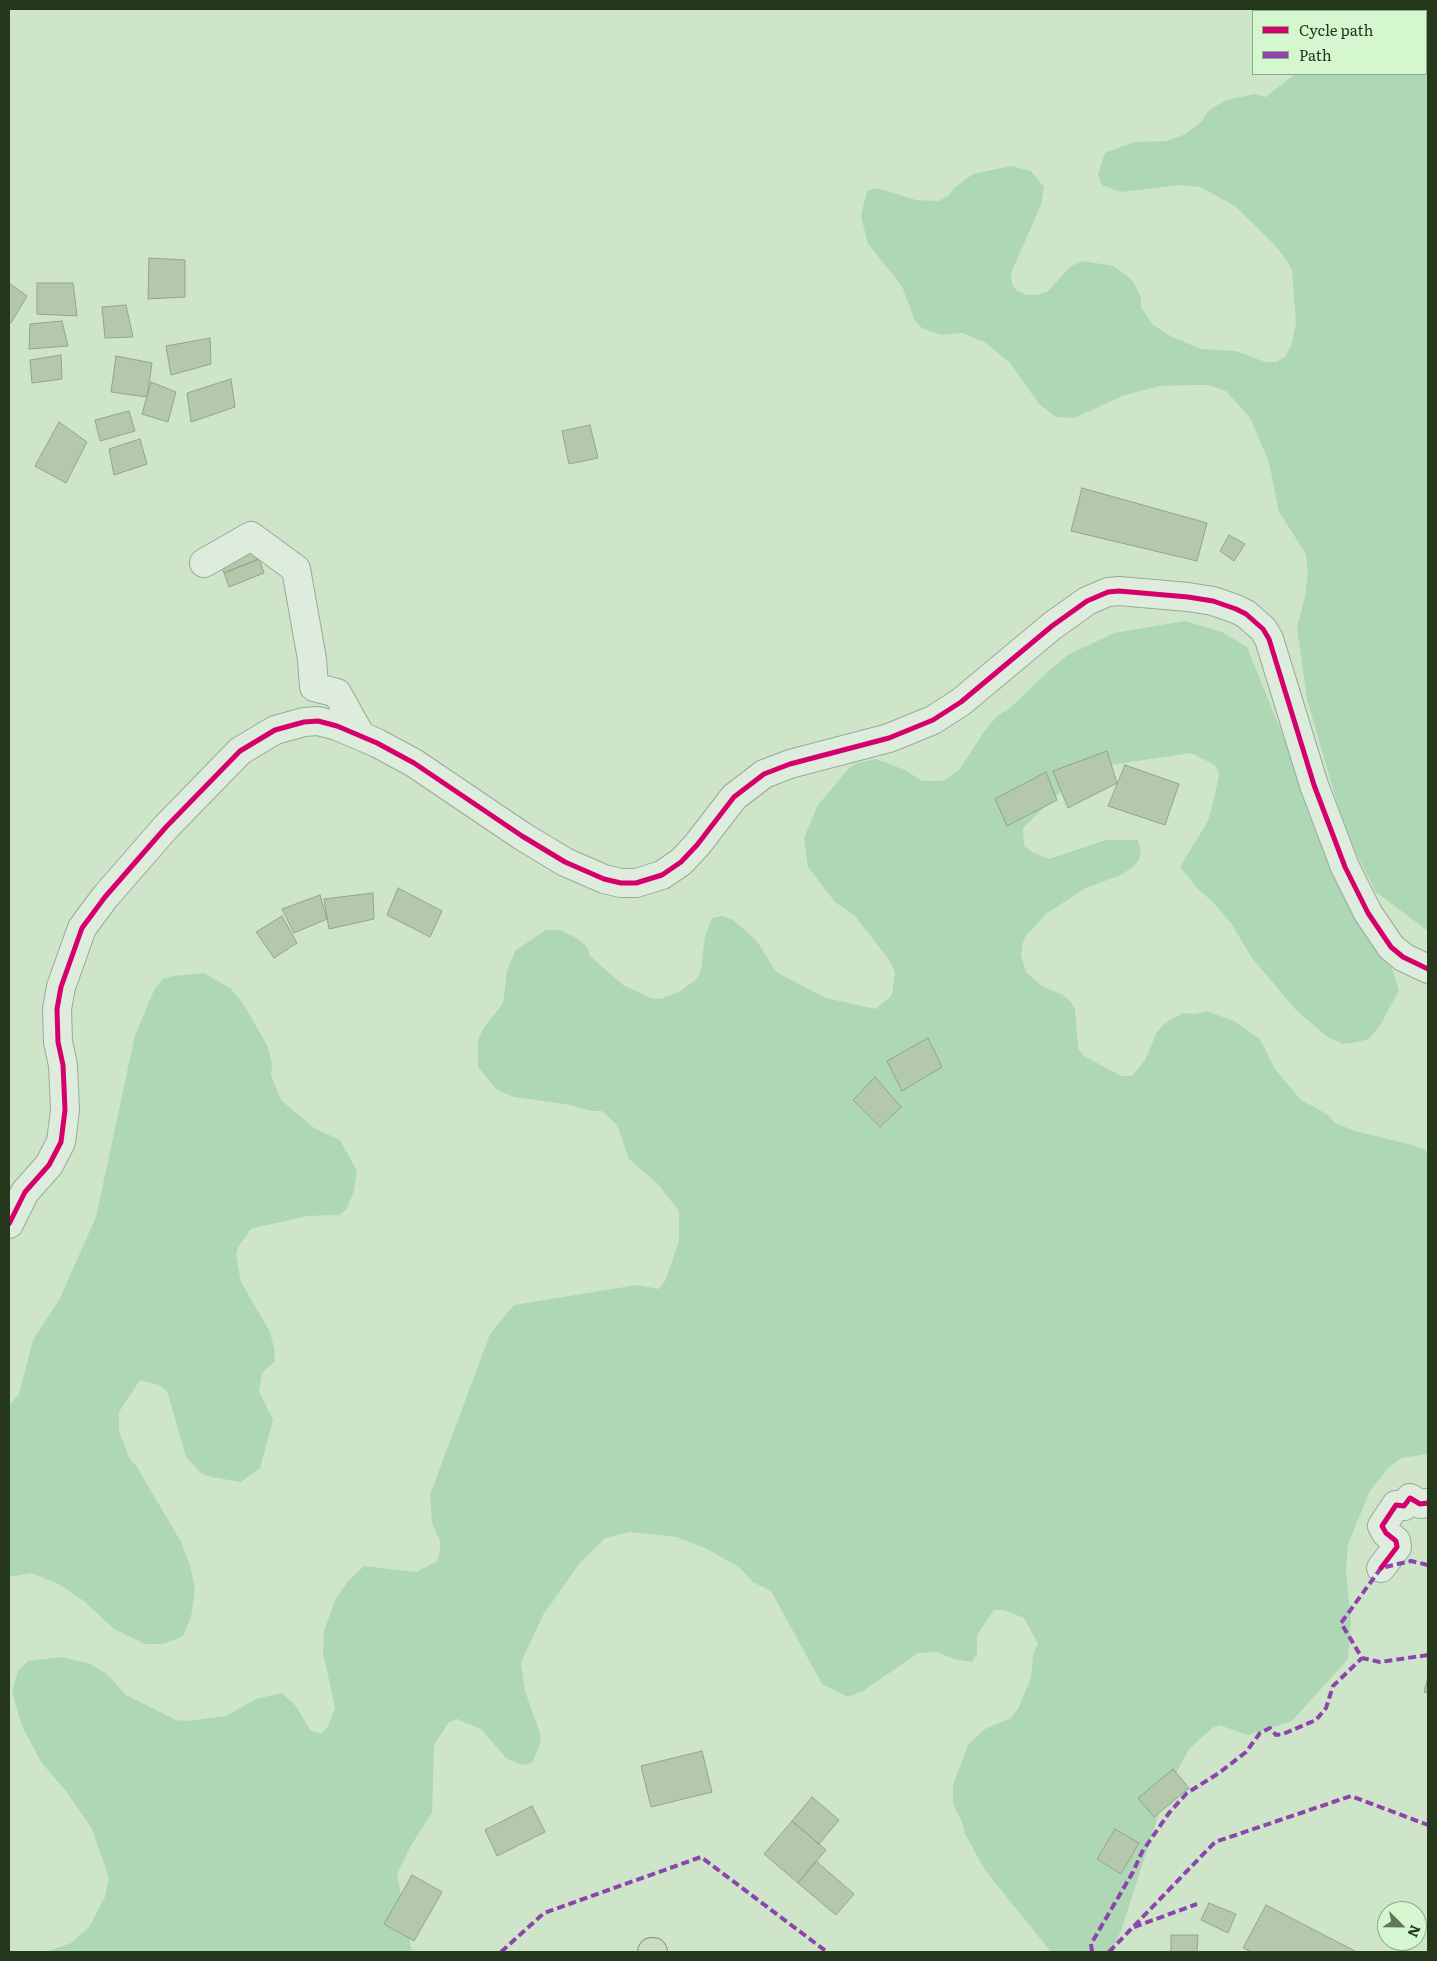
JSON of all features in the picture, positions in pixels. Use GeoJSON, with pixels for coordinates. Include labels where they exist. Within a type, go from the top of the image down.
{"type":"FeatureCollection","features":[{"type":"Feature","properties":{"kind":"street"},"geometry":{"type":"LineString","coordinates":[[204,563],[251,536],[296,569],[312,659],[314,687],[337,693],[361,736]]}},
{"type":"Feature","properties":{"kind":"street"},"geometry":{"type":"LineString","coordinates":[[9,1224],[15,1208],[49,1165],[61,1142],[66,1110],[58,1042],[57,1008],[61,987],[82,928],[105,897],[166,827],[240,751],[275,730],[292,724],[318,720],[377,742],[414,763],[522,836],[565,862],[604,879],[621,883],[636,883],[662,876],[681,862],[697,845],[734,797],[764,774],[790,764],[889,738],[933,720],[961,702],[1052,626],[1087,601],[1108,592],[1119,591],[1188,597],[1213,602],[1246,614],[1263,629],[1269,639],[1314,786],[1345,866],[1368,913],[1391,947],[1403,957],[1428,970]]}},
{"type":"Feature","properties":{"kind":"street"},"geometry":{"type":"LineString","coordinates":[[1382,1568],[1397,1547],[1396,1540],[1386,1533],[1382,1526],[1396,1505],[1404,1506],[1410,1498],[1420,1504],[1428,1503]]}},
{"type":"Feature","properties":{"kind":"green space"},"geometry":{"type":"Polygon","coordinates":[[[1428,9],[1428,931],[1376,892],[1346,834],[1307,699],[1297,627],[1305,597],[1308,574],[1306,554],[1279,512],[1269,462],[1250,418],[1226,391],[1208,385],[1160,386],[1125,395],[1074,418],[1056,417],[1039,404],[1009,362],[986,343],[962,333],[941,335],[922,328],[915,321],[902,286],[868,244],[861,216],[867,191],[877,188],[916,200],[938,201],[948,196],[954,188],[973,174],[1011,166],[1031,171],[1044,187],[1041,205],[1011,273],[1012,284],[1017,291],[1027,295],[1038,295],[1048,291],[1070,267],[1082,261],[1114,266],[1132,280],[1141,297],[1141,307],[1152,324],[1172,337],[1201,349],[1236,351],[1265,362],[1276,362],[1285,357],[1291,346],[1296,324],[1292,271],[1274,244],[1235,206],[1200,187],[1180,185],[1120,192],[1102,185],[1098,174],[1105,153],[1134,142],[1167,141],[1186,134],[1202,121],[1208,111],[1226,100],[1255,94],[1266,97],[1294,75],[1427,75],[1427,10],[1395,10],[1428,9]]]}},
{"type":"Feature","properties":{"kind":"green space"},"geometry":{"type":"Polygon","coordinates":[[[1185,621],[1222,632],[1247,647],[1318,822],[1380,932],[1399,990],[1381,1024],[1369,1039],[1352,1043],[1343,1044],[1326,1036],[1296,1010],[1252,958],[1231,923],[1180,867],[1208,821],[1219,774],[1215,765],[1191,753],[1084,769],[1023,828],[1024,846],[1032,852],[1049,859],[1106,840],[1138,840],[1141,850],[1139,860],[1132,868],[1118,876],[1086,888],[1047,913],[1025,937],[1021,955],[1026,972],[1042,986],[1063,995],[1071,1002],[1075,1009],[1078,1048],[1084,1056],[1121,1076],[1132,1076],[1145,1060],[1157,1032],[1165,1023],[1183,1013],[1195,1014],[1206,1011],[1234,1021],[1260,1039],[1275,1069],[1300,1099],[1328,1115],[1335,1123],[1355,1131],[1425,1150],[1428,1155],[1428,1454],[1401,1458],[1388,1468],[1370,1491],[1348,1544],[1346,1571],[1351,1621],[1348,1659],[1292,1721],[1248,1735],[1219,1725],[1212,1728],[1189,1749],[1165,1794],[1121,1931],[1111,1952],[1051,1952],[985,1870],[965,1834],[962,1822],[953,1804],[953,1785],[968,1745],[985,1729],[1011,1718],[1018,1709],[1031,1678],[1033,1655],[1038,1644],[1024,1618],[1004,1610],[994,1610],[977,1635],[977,1654],[972,1662],[954,1659],[936,1652],[918,1653],[863,1691],[848,1697],[822,1684],[771,1591],[753,1582],[739,1567],[705,1548],[677,1537],[629,1532],[605,1538],[580,1563],[543,1615],[521,1663],[525,1691],[540,1733],[541,1742],[532,1763],[522,1765],[506,1758],[481,1729],[457,1719],[449,1722],[434,1745],[432,1813],[410,1847],[397,1874],[412,1952],[46,1952],[71,1943],[89,1927],[105,1897],[109,1878],[92,1829],[66,1791],[41,1762],[22,1726],[12,1692],[18,1671],[28,1661],[61,1657],[88,1663],[107,1674],[126,1695],[176,1720],[187,1721],[226,1716],[256,1699],[282,1693],[296,1706],[310,1730],[320,1734],[327,1728],[335,1708],[323,1652],[324,1631],[335,1600],[348,1581],[364,1566],[416,1572],[436,1562],[440,1552],[440,1541],[432,1523],[430,1495],[490,1334],[514,1305],[637,1285],[659,1289],[665,1281],[679,1241],[679,1211],[658,1184],[629,1159],[617,1125],[602,1111],[514,1097],[497,1090],[478,1067],[478,1039],[483,1029],[503,1003],[507,971],[516,950],[546,930],[561,930],[578,939],[587,947],[590,956],[623,985],[650,998],[660,999],[679,992],[697,979],[701,970],[705,936],[712,918],[722,916],[733,920],[757,941],[776,972],[826,998],[876,1009],[892,995],[895,972],[890,961],[855,916],[835,902],[808,867],[804,838],[818,805],[849,768],[857,763],[876,759],[905,770],[922,781],[943,781],[960,769],[983,733],[997,716],[1010,708],[1068,655],[1114,633],[1185,621]]]}},
{"type":"Feature","properties":{"kind":"green space"},"geometry":{"type":"Polygon","coordinates":[[[204,973],[231,989],[244,1005],[268,1047],[272,1065],[271,1075],[281,1100],[314,1128],[340,1140],[357,1171],[354,1191],[346,1210],[339,1215],[308,1216],[251,1229],[238,1247],[236,1255],[241,1282],[270,1332],[274,1348],[275,1361],[262,1373],[259,1391],[273,1420],[260,1468],[241,1482],[211,1477],[201,1473],[186,1457],[167,1391],[159,1385],[140,1380],[119,1412],[119,1432],[130,1459],[137,1467],[181,1542],[190,1565],[195,1589],[191,1617],[183,1636],[164,1644],[145,1644],[114,1629],[84,1601],[58,1584],[32,1573],[9,1577],[9,1406],[19,1394],[33,1340],[59,1300],[96,1217],[135,1035],[155,988],[163,979],[173,976],[204,973]]]}},
{"type":"Feature","properties":{"kind":"building"},"geometry":{"type":"Polygon","coordinates":[[[149,258],[185,260],[185,297],[148,299],[149,258]]]}},
{"type":"Feature","properties":{"kind":"building"},"geometry":{"type":"Polygon","coordinates":[[[9,283],[27,296],[11,323],[9,322],[9,283]]]}},
{"type":"Feature","properties":{"kind":"building"},"geometry":{"type":"Polygon","coordinates":[[[37,283],[73,283],[77,316],[37,314],[37,283]]]}},
{"type":"Feature","properties":{"kind":"building"},"geometry":{"type":"Polygon","coordinates":[[[126,305],[133,337],[105,338],[102,307],[126,305]]]}},
{"type":"Feature","properties":{"kind":"building"},"geometry":{"type":"Polygon","coordinates":[[[62,321],[68,346],[29,349],[30,324],[62,321]]]}},
{"type":"Feature","properties":{"kind":"building"},"geometry":{"type":"Polygon","coordinates":[[[210,338],[211,364],[171,375],[166,346],[210,338]]]}},
{"type":"Feature","properties":{"kind":"building"},"geometry":{"type":"Polygon","coordinates":[[[61,355],[62,379],[32,383],[30,360],[61,355]]]}},
{"type":"Feature","properties":{"kind":"building"},"geometry":{"type":"Polygon","coordinates":[[[116,356],[152,363],[147,397],[111,392],[116,356]]]}},
{"type":"Feature","properties":{"kind":"building"},"geometry":{"type":"Polygon","coordinates":[[[231,379],[235,407],[191,422],[187,393],[231,379]]]}},
{"type":"Feature","properties":{"kind":"building"},"geometry":{"type":"Polygon","coordinates":[[[151,382],[176,392],[168,422],[142,414],[151,382]]]}},
{"type":"Feature","properties":{"kind":"building"},"geometry":{"type":"Polygon","coordinates":[[[129,411],[135,431],[100,441],[95,420],[129,411]]]}},
{"type":"Feature","properties":{"kind":"building"},"geometry":{"type":"Polygon","coordinates":[[[59,422],[87,442],[66,483],[35,466],[59,422]]]}},
{"type":"Feature","properties":{"kind":"building"},"geometry":{"type":"Polygon","coordinates":[[[590,425],[598,458],[569,464],[562,431],[590,425]]]}},
{"type":"Feature","properties":{"kind":"building"},"geometry":{"type":"Polygon","coordinates":[[[140,439],[147,464],[114,475],[109,449],[140,439]]]}},
{"type":"Feature","properties":{"kind":"building"},"geometry":{"type":"Polygon","coordinates":[[[1082,488],[1207,523],[1197,561],[1071,531],[1082,488]]]}},
{"type":"Feature","properties":{"kind":"building"},"geometry":{"type":"Polygon","coordinates":[[[1229,535],[1245,544],[1234,561],[1220,551],[1229,535]]]}},
{"type":"Feature","properties":{"kind":"building"},"geometry":{"type":"Polygon","coordinates":[[[254,545],[259,559],[224,573],[218,559],[254,545]]]}},
{"type":"Feature","properties":{"kind":"building"},"geometry":{"type":"Polygon","coordinates":[[[259,559],[264,573],[229,587],[224,573],[259,559]]]}},
{"type":"Feature","properties":{"kind":"building"},"geometry":{"type":"Polygon","coordinates":[[[1107,751],[1117,783],[1068,808],[1053,771],[1107,751]]]}},
{"type":"Feature","properties":{"kind":"building"},"geometry":{"type":"Polygon","coordinates":[[[1125,765],[1179,784],[1165,825],[1108,806],[1125,765]]]}},
{"type":"Feature","properties":{"kind":"building"},"geometry":{"type":"Polygon","coordinates":[[[1046,772],[1057,800],[1007,826],[995,799],[1046,772]]]}},
{"type":"Feature","properties":{"kind":"building"},"geometry":{"type":"Polygon","coordinates":[[[398,888],[442,911],[430,937],[387,915],[398,888]]]}},
{"type":"Feature","properties":{"kind":"building"},"geometry":{"type":"Polygon","coordinates":[[[373,893],[374,919],[329,929],[324,899],[373,893]]]}},
{"type":"Feature","properties":{"kind":"building"},"geometry":{"type":"Polygon","coordinates":[[[320,895],[327,919],[294,933],[282,909],[320,895]]]}},
{"type":"Feature","properties":{"kind":"building"},"geometry":{"type":"Polygon","coordinates":[[[282,916],[297,943],[274,958],[256,932],[282,916]]]}},
{"type":"Feature","properties":{"kind":"building"},"geometry":{"type":"Polygon","coordinates":[[[928,1038],[942,1067],[902,1091],[887,1061],[928,1038]]]}},
{"type":"Feature","properties":{"kind":"building"},"geometry":{"type":"Polygon","coordinates":[[[875,1077],[901,1107],[880,1127],[853,1100],[875,1077]]]}},
{"type":"Feature","properties":{"kind":"building"},"geometry":{"type":"Polygon","coordinates":[[[1428,1677],[1428,1693],[1424,1692],[1428,1677]]]}},
{"type":"Feature","properties":{"kind":"building"},"geometry":{"type":"Polygon","coordinates":[[[702,1751],[712,1792],[651,1807],[641,1766],[702,1751]]]}},
{"type":"Feature","properties":{"kind":"building"},"geometry":{"type":"Polygon","coordinates":[[[1173,1769],[1189,1788],[1154,1817],[1138,1798],[1173,1769]]]}},
{"type":"Feature","properties":{"kind":"building"},"geometry":{"type":"Polygon","coordinates":[[[812,1797],[839,1820],[819,1844],[792,1821],[812,1797]]]}},
{"type":"Feature","properties":{"kind":"building"},"geometry":{"type":"Polygon","coordinates":[[[532,1806],[545,1832],[497,1856],[485,1830],[532,1806]]]}},
{"type":"Feature","properties":{"kind":"building"},"geometry":{"type":"Polygon","coordinates":[[[792,1821],[826,1850],[798,1883],[764,1854],[792,1821]]]}},
{"type":"Feature","properties":{"kind":"building"},"geometry":{"type":"Polygon","coordinates":[[[1115,1829],[1139,1843],[1121,1874],[1097,1859],[1115,1829]]]}},
{"type":"Feature","properties":{"kind":"building"},"geometry":{"type":"Polygon","coordinates":[[[816,1861],[854,1894],[836,1915],[798,1883],[816,1861]]]}},
{"type":"Feature","properties":{"kind":"building"},"geometry":{"type":"Polygon","coordinates":[[[412,1875],[442,1892],[414,1941],[384,1924],[412,1875]]]}},
{"type":"Feature","properties":{"kind":"building"},"geometry":{"type":"Polygon","coordinates":[[[1209,1903],[1236,1914],[1228,1933],[1201,1920],[1209,1903]]]}},
{"type":"Feature","properties":{"kind":"building"},"geometry":{"type":"Polygon","coordinates":[[[1266,1905],[1357,1952],[1252,1952],[1243,1948],[1266,1905]]]}},
{"type":"Feature","properties":{"kind":"building"},"geometry":{"type":"Polygon","coordinates":[[[1171,1935],[1198,1935],[1197,1952],[1171,1952],[1171,1935]]]}},
{"type":"Feature","properties":{"kind":"marked path"},"geometry":{"type":"LineString","coordinates":[[1428,1565],[1411,1561],[1381,1568],[1341,1623],[1362,1658],[1380,1662],[1428,1655]]}},
{"type":"Feature","properties":{"kind":"marked path"},"geometry":{"type":"LineString","coordinates":[[1092,1952],[1091,1944],[1133,1872],[1142,1852],[1169,1813],[1187,1793],[1219,1773],[1246,1752],[1260,1733],[1270,1728],[1276,1735],[1283,1734],[1316,1720],[1326,1708],[1333,1686],[1362,1658]]}},
{"type":"Feature","properties":{"kind":"marked path"},"geometry":{"type":"LineString","coordinates":[[1109,1952],[1215,1842],[1351,1796],[1428,1825]]}},
{"type":"Feature","properties":{"kind":"marked path"},"geometry":{"type":"LineString","coordinates":[[501,1952],[544,1913],[701,1857],[827,1952]]}},
{"type":"Feature","properties":{"kind":"marked path"},"geometry":{"type":"LineString","coordinates":[[1134,1927],[1197,1904]]}},
{"type":"Feature","properties":{"kind":"cycle path"},"geometry":{"type":"LineString","coordinates":[[9,1224],[25,1192],[49,1165],[61,1142],[65,1110],[63,1065],[58,1042],[57,1009],[61,987],[82,928],[105,897],[166,827],[240,751],[275,730],[304,722],[318,721],[337,726],[377,743],[414,763],[522,836],[565,862],[604,879],[621,883],[636,883],[662,875],[681,862],[697,845],[734,797],[764,774],[790,764],[889,738],[933,720],[961,702],[1052,626],[1087,601],[1108,592],[1119,591],[1213,601],[1246,614],[1263,629],[1269,639],[1314,785],[1345,867],[1368,913],[1391,947],[1403,957],[1428,969]]}},
{"type":"Feature","properties":{"kind":"cycle path"},"geometry":{"type":"LineString","coordinates":[[1381,1568],[1397,1547],[1396,1541],[1386,1533],[1382,1526],[1396,1505],[1404,1506],[1410,1498],[1420,1504],[1428,1503]]}}]}
